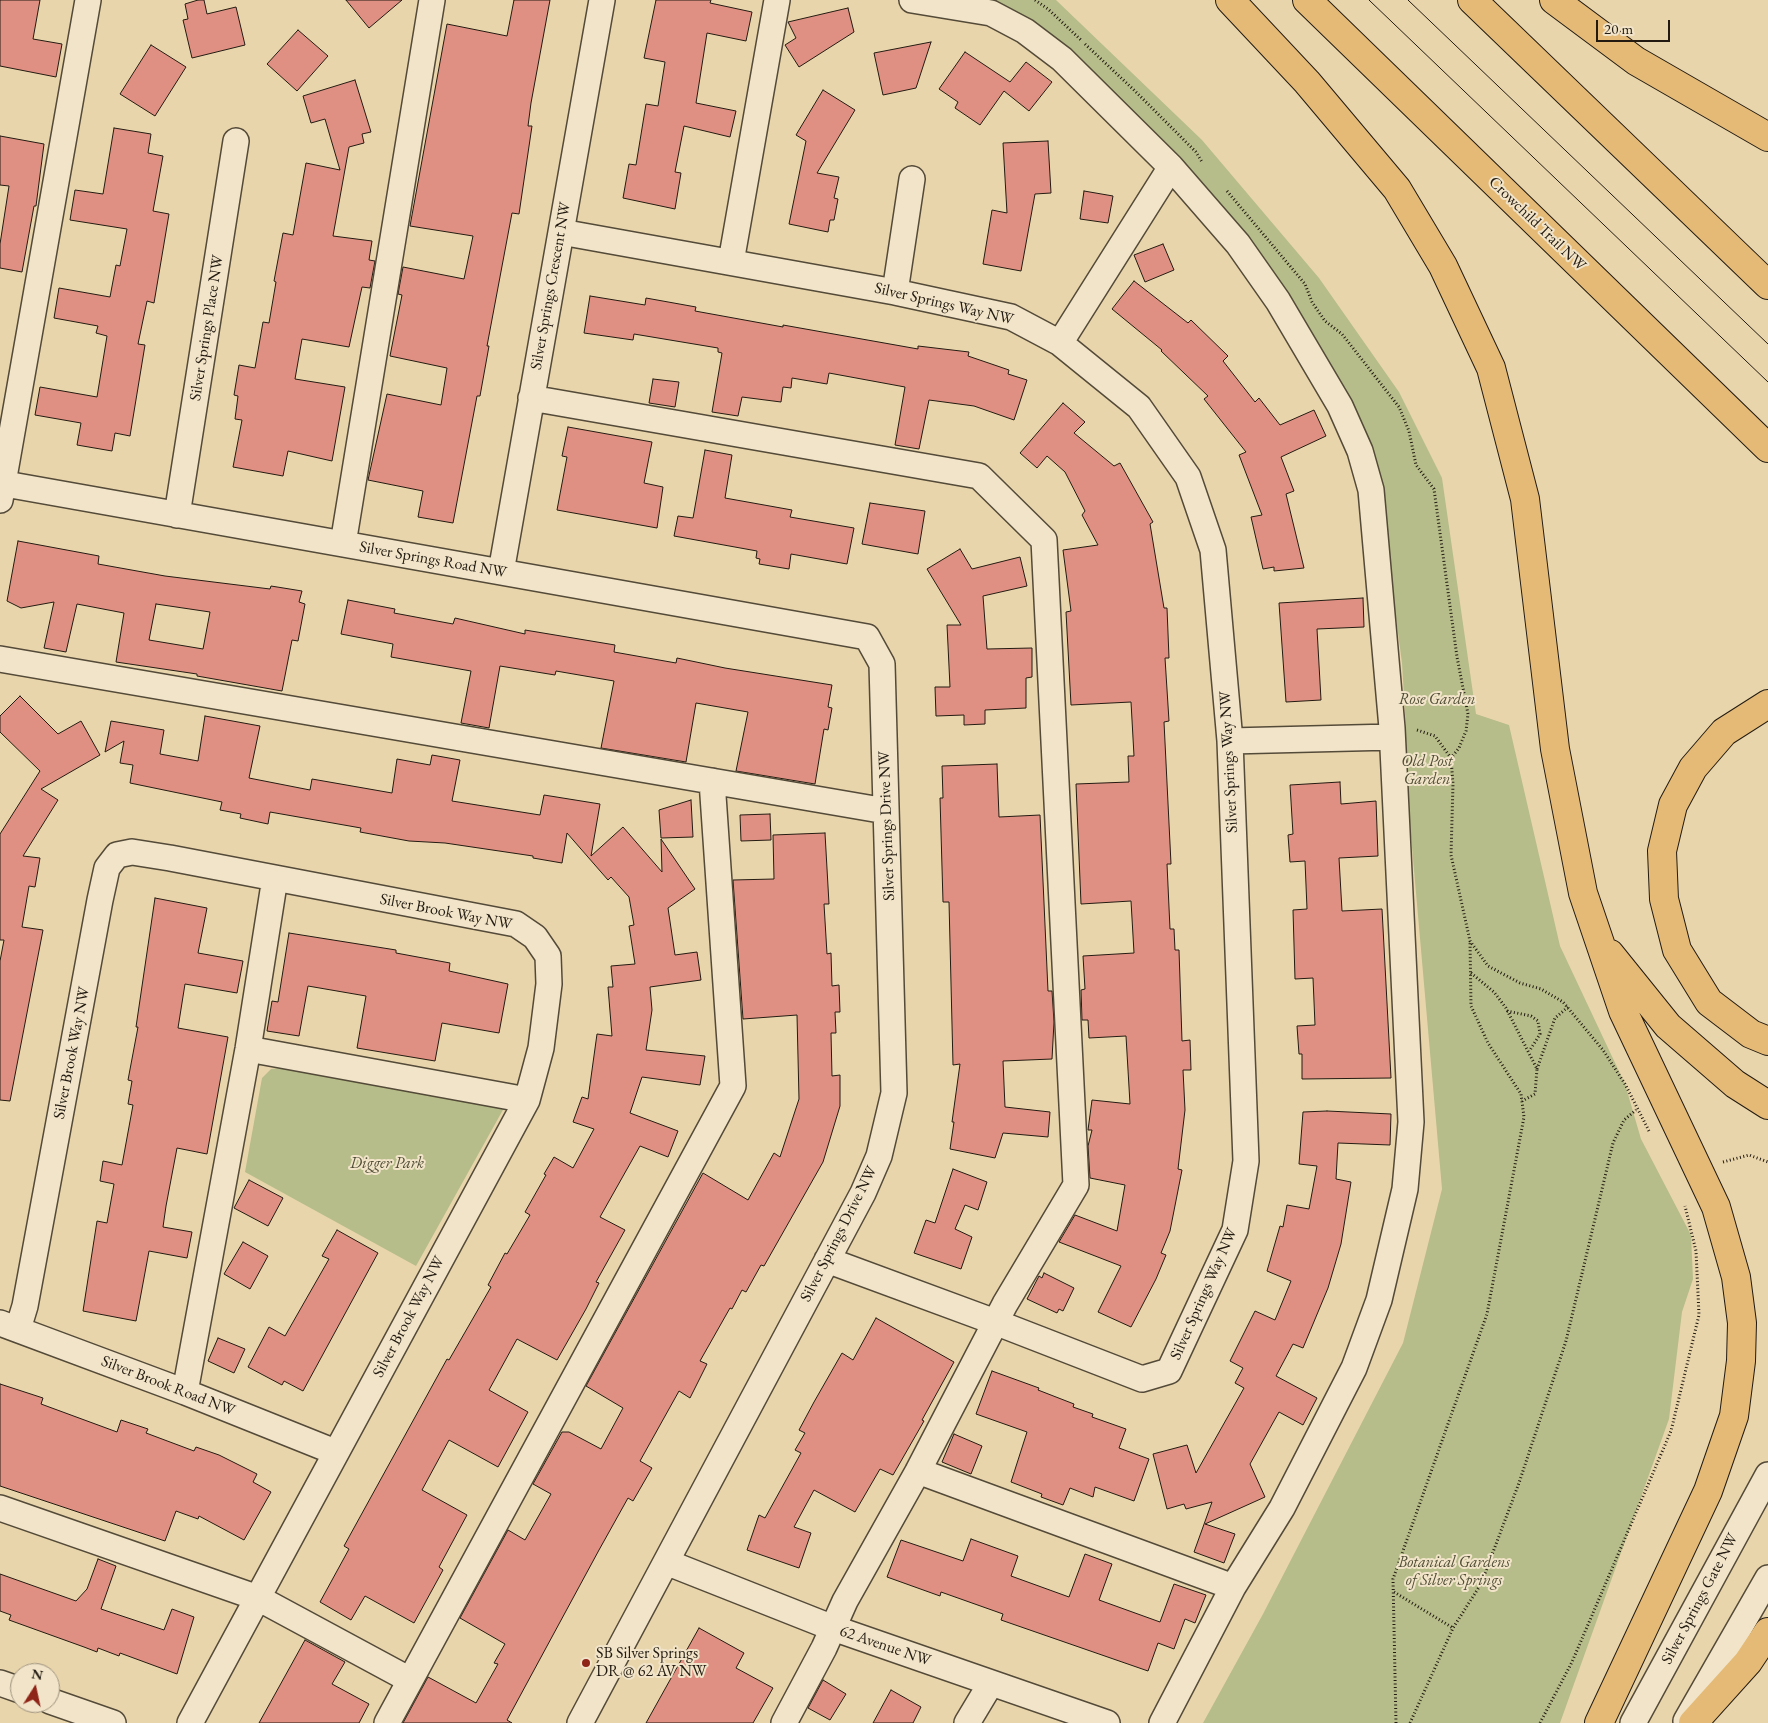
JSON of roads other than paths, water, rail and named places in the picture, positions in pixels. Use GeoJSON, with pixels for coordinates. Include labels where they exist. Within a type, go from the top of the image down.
{"type":"FeatureCollection","features":[{"type":"Feature","properties":{"kind":"highway"},"geometry":{"type":"LineString","coordinates":[[1230,0],[1307,82],[1397,189],[1443,266],[1491,368],[1525,499],[1555,749],[1584,893],[1623,1011],[1716,1207],[1730,1249],[1742,1323],[1741,1361],[1734,1416],[1708,1491],[1599,1723]]}},
{"type":"Feature","properties":{"kind":"highway","name":"Crowchild Trail NW"},"geometry":{"type":"LineString","coordinates":[[1307,0],[1768,448]]}},
{"type":"Feature","properties":{"kind":"highway"},"geometry":{"type":"LineString","coordinates":[[1472,0],[1768,285]]}},
{"type":"Feature","properties":{"kind":"highway"},"geometry":{"type":"LineString","coordinates":[[1554,0],[1636,61],[1768,137]]}},
{"type":"Feature","properties":{"kind":"highway"},"geometry":{"type":"LineString","coordinates":[[1768,704],[1724,732],[1693,768],[1673,805],[1662,851],[1664,900],[1677,950],[1709,1002],[1751,1034],[1768,1041]]}},
{"type":"Feature","properties":{"kind":"highway"},"geometry":{"type":"LineString","coordinates":[[1598,940],[1668,1026],[1735,1084],[1768,1105]]}},
{"type":"Feature","properties":{"kind":"highway"},"geometry":{"type":"LineString","coordinates":[[1693,1723],[1748,1662],[1768,1632]]}},
{"type":"Feature","properties":{"kind":"street"},"geometry":{"type":"LineString","coordinates":[[1,489],[88,0]]}},
{"type":"Feature","properties":{"kind":"street"},"geometry":{"type":"LineString","coordinates":[[343,544],[432,0]]}},
{"type":"Feature","properties":{"kind":"street","name":"Silver Springs Crescent NW"},"geometry":{"type":"LineString","coordinates":[[501,572],[602,0]]}},
{"type":"Feature","properties":{"kind":"street"},"geometry":{"type":"LineString","coordinates":[[731,262],[777,0]]}},
{"type":"Feature","properties":{"kind":"street"},"geometry":{"type":"LineString","coordinates":[[912,0],[991,13],[1025,31],[1062,60],[1171,167],[1238,244],[1278,301],[1340,406],[1360,451],[1371,490],[1392,732],[1411,1122],[1405,1189],[1379,1300],[1354,1368],[1282,1508],[1233,1587],[1162,1723]]}},
{"type":"Feature","properties":{"kind":"street","name":"Silver Springs Place NW"},"geometry":{"type":"LineString","coordinates":[[177,515],[236,141]]}},
{"type":"Feature","properties":{"kind":"street"},"geometry":{"type":"LineString","coordinates":[[1060,343],[1171,167]]}},
{"type":"Feature","properties":{"kind":"street"},"geometry":{"type":"LineString","coordinates":[[895,292],[912,179]]}},
{"type":"Feature","properties":{"kind":"street","name":"Silver Springs Way NW"},"geometry":{"type":"LineString","coordinates":[[561,232],[895,292],[1011,317],[1060,343],[1139,407],[1188,477],[1213,550],[1230,741],[1246,1162],[1235,1230],[1169,1371],[1142,1379],[995,1322],[826,1260]]}},
{"type":"Feature","properties":{"kind":"street"},"geometry":{"type":"LineString","coordinates":[[531,398],[979,476],[1044,540],[1076,1185],[995,1322],[918,1471],[845,1601],[784,1723]]}},
{"type":"Feature","properties":{"kind":"street","name":"Silver Springs Road NW"},"geometry":{"type":"LineString","coordinates":[[1,489],[177,515],[867,637]]}},
{"type":"Feature","properties":{"kind":"street","name":"Silver Springs Drive NW"},"geometry":{"type":"LineString","coordinates":[[580,1723],[863,1193],[879,1156],[894,1093],[882,664],[867,637]]}},
{"type":"Feature","properties":{"kind":"street"},"geometry":{"type":"LineString","coordinates":[[0,659],[886,811]]}},
{"type":"Feature","properties":{"kind":"street"},"geometry":{"type":"LineString","coordinates":[[1230,741],[1392,732]]}},
{"type":"Feature","properties":{"kind":"street"},"geometry":{"type":"LineString","coordinates":[[387,1723],[733,1086],[712,781]]}},
{"type":"Feature","properties":{"kind":"street","name":"Silver Brook Way NW"},"geometry":{"type":"LineString","coordinates":[[9,1326],[25,1306],[107,868],[117,855],[132,852],[516,924],[535,937],[548,956],[549,984],[540,1048],[526,1100],[190,1723]]}},
{"type":"Feature","properties":{"kind":"street"},"geometry":{"type":"LineString","coordinates":[[185,1392],[248,1048],[275,878]]}},
{"type":"Feature","properties":{"kind":"street"},"geometry":{"type":"LineString","coordinates":[[248,1048],[526,1100]]}},
{"type":"Feature","properties":{"kind":"street","name":"Silver Brook Road NW"},"geometry":{"type":"LineString","coordinates":[[9,1326],[185,1392],[335,1452]]}},
{"type":"Feature","properties":{"kind":"street"},"geometry":{"type":"LineString","coordinates":[[918,1471],[1233,1587]]}},
{"type":"Feature","properties":{"kind":"street","name":"Silver Springs Gate NW"},"geometry":{"type":"LineString","coordinates":[[1633,1723],[1768,1475]]}},
{"type":"Feature","properties":{"kind":"street"},"geometry":{"type":"LineString","coordinates":[[0,1508],[258,1598],[410,1680]]}},
{"type":"Feature","properties":{"kind":"street","name":"62 Avenue NW"},"geometry":{"type":"LineString","coordinates":[[666,1562],[833,1628],[1107,1723]]}},
{"type":"Feature","properties":{"kind":"street"},"geometry":{"type":"LineString","coordinates":[[1685,1723],[1768,1578]]}},
{"type":"Feature","properties":{"kind":"street"},"geometry":{"type":"LineString","coordinates":[[967,1723],[990,1683]]}},
{"type":"Feature","properties":{"kind":"street"},"geometry":{"type":"LineString","coordinates":[[60,1704],[113,1723]]}},
{"type":"Feature","properties":{"kind":"tram line"},"geometry":{"type":"LineString","coordinates":[[1369,0],[1768,382]]}},
{"type":"Feature","properties":{"kind":"tram line"},"geometry":{"type":"LineString","coordinates":[[1408,0],[1768,344]]}},
{"type":"Feature","properties":{"kind":"place","name":"SB Silver Springs DR @ 62 AV NW"},"geometry":{"type":"Point","coordinates":[586,1663]}},
{"type":"Feature","properties":{"kind":"park label","name":"Rose Garden"},"geometry":{"type":"Point","coordinates":[1437,700]}},
{"type":"Feature","properties":{"kind":"park label","name":"Old Post Garden"},"geometry":{"type":"Point","coordinates":[1427,771]}},
{"type":"Feature","properties":{"kind":"park label","name":"Digger Park"},"geometry":{"type":"Point","coordinates":[387,1164]}},
{"type":"Feature","properties":{"kind":"park label","name":"Botanical Gardens of Silver Springs"},"geometry":{"type":"Point","coordinates":[1454,1572]}}]}
